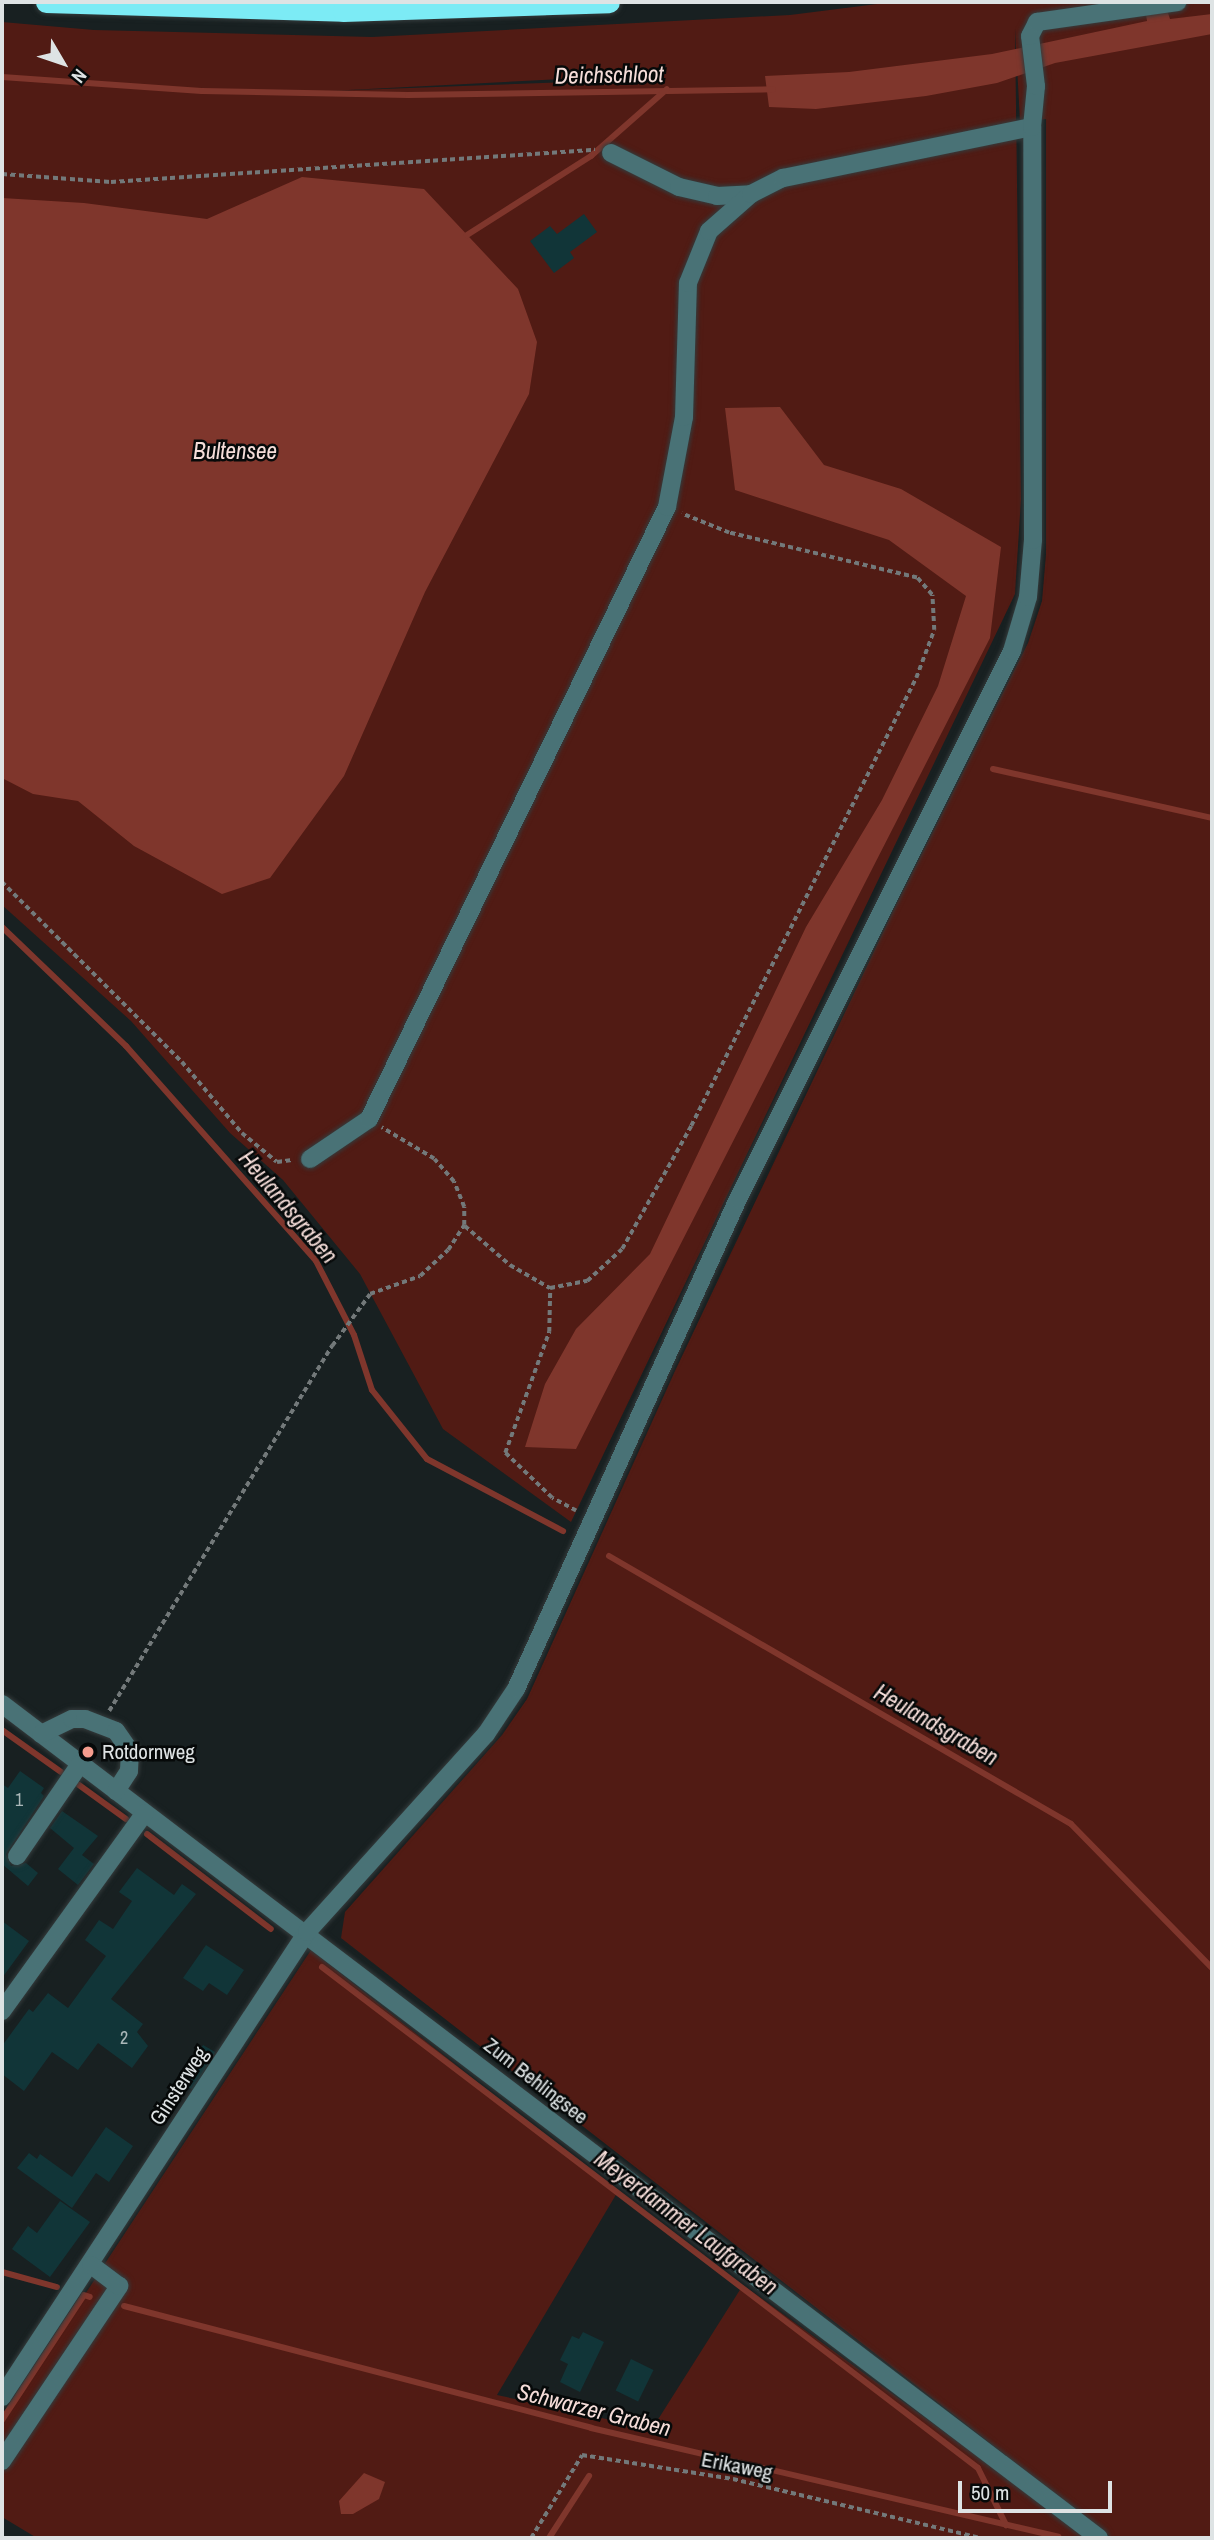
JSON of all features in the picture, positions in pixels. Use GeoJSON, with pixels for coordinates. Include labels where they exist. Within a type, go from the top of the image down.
{"type":"FeatureCollection","features":[{"type":"Feature","properties":{"kind":"highway"},"geometry":{"type":"LineString","coordinates":[[46,2],[330,11],[609,2]]}},
{"type":"Feature","properties":{"kind":"street"},"geometry":{"type":"LineString","coordinates":[[1171,3],[1178,2]]}},
{"type":"Feature","properties":{"kind":"street","name":"Ginsterweg"},"geometry":{"type":"LineString","coordinates":[[2,2397],[91,2266],[307,1932],[486,1734],[516,1689],[738,1199],[1012,651],[1028,597],[1033,540],[1032,128],[1036,86],[1030,36],[1037,22],[1171,3]]}},
{"type":"Feature","properties":{"kind":"street"},"geometry":{"type":"LineString","coordinates":[[310,1159],[369,1119],[667,508],[684,417],[688,283],[709,231],[751,194],[783,178],[1032,128]]}},
{"type":"Feature","properties":{"kind":"street"},"geometry":{"type":"LineString","coordinates":[[611,153],[679,187],[717,196],[751,194]]}},
{"type":"Feature","properties":{"kind":"street","name":"Zum Behlingsee"},"geometry":{"type":"LineString","coordinates":[[2,1704],[145,1814],[307,1932],[1099,2538]]}},
{"type":"Feature","properties":{"kind":"street"},"geometry":{"type":"LineString","coordinates":[[41,1734],[72,1719],[101,1724],[116,1731],[130,1751],[129,1772],[116,1791]]}},
{"type":"Feature","properties":{"kind":"street"},"geometry":{"type":"LineString","coordinates":[[17,1856],[80,1763]]}},
{"type":"Feature","properties":{"kind":"street"},"geometry":{"type":"LineString","coordinates":[[2,2011],[145,1814]]}},
{"type":"Feature","properties":{"kind":"street"},"geometry":{"type":"LineString","coordinates":[[2,2461],[118,2286],[91,2266]]}},
{"type":"Feature","properties":{"kind":"path"},"geometry":{"type":"LineString","coordinates":[[2,174],[111,182],[591,149]]}},
{"type":"Feature","properties":{"kind":"path"},"geometry":{"type":"LineString","coordinates":[[464,1225],[510,1265],[550,1288],[587,1281],[622,1249],[697,1114],[916,678],[934,630],[932,595],[917,578],[729,533],[667,508]]}},
{"type":"Feature","properties":{"kind":"path"},"geometry":{"type":"LineString","coordinates":[[2,882],[182,1062],[242,1133],[277,1162],[310,1159]]}},
{"type":"Feature","properties":{"kind":"path"},"geometry":{"type":"LineString","coordinates":[[101,1724],[332,1346],[370,1294],[420,1276],[449,1250],[464,1225],[464,1207],[454,1182],[434,1159],[369,1119]]}},
{"type":"Feature","properties":{"kind":"path"},"geometry":{"type":"LineString","coordinates":[[550,1288],[549,1332],[505,1453],[552,1498],[593,1520]]}},
{"type":"Feature","properties":{"kind":"path","name":"Erikaweg"},"geometry":{"type":"LineString","coordinates":[[531,2538],[582,2455],[733,2480],[980,2538]]}},
{"type":"Feature","properties":{"kind":"shaded area"},"geometry":{"type":"Polygon","coordinates":[[[893,2],[1212,2],[1212,2538],[1112,2538],[341,1938],[345,1912],[502,1735],[527,1699],[674,1373],[894,909],[1028,643],[1042,601],[1046,554],[1046,119],[1020,122],[1015,28],[1021,499],[1015,594],[571,1522],[443,1429],[360,1274],[283,1180],[230,1133],[131,1021],[2,905],[2,22],[94,30],[372,37],[790,15],[893,2]],[[660,74],[329,91],[570,82],[660,74]]]}},
{"type":"Feature","properties":{"kind":"shaded area"},"geometry":{"type":"Polygon","coordinates":[[[311,1950],[617,2193],[497,2395],[652,2429],[743,2285],[1090,2538],[37,2538],[2,2517],[2,2464],[121,2287],[100,2271],[311,1950]]]}},
{"type":"Feature","properties":{"kind":"shaded area"},"geometry":{"type":"Polygon","coordinates":[[[99,2273],[117,2287],[2,2458],[2,2420],[99,2273]]]}},
{"type":"Feature","properties":{"kind":"water"},"geometry":{"type":"Polygon","coordinates":[[[1144,2],[1166,7],[1170,19],[1212,14],[1212,34],[1055,63],[997,83],[926,96],[816,109],[769,107],[765,76],[849,72],[992,54],[1147,21],[1144,2]]]}},
{"type":"Feature","properties":{"kind":"water","name":"Bultensee"},"geometry":{"type":"Polygon","coordinates":[[[302,177],[424,189],[518,289],[537,342],[529,394],[425,592],[344,776],[270,878],[222,894],[134,846],[78,801],[33,794],[2,778],[2,198],[84,203],[207,219],[302,177]]]}},
{"type":"Feature","properties":{"kind":"water"},"geometry":{"type":"Polygon","coordinates":[[[780,407],[824,465],[901,489],[1001,547],[990,638],[576,1449],[525,1447],[545,1384],[576,1329],[650,1254],[806,927],[882,800],[938,686],[966,596],[889,540],[735,490],[725,408],[780,407]]]}},
{"type":"Feature","properties":{"kind":"water"},"geometry":{"type":"Polygon","coordinates":[[[364,2473],[385,2482],[379,2499],[353,2514],[341,2514],[339,2501],[364,2473]]]}},
{"type":"Feature","properties":{"kind":"building"},"geometry":{"type":"Polygon","coordinates":[[[584,214],[597,232],[570,252],[574,258],[554,273],[530,241],[550,226],[557,234],[584,214]]]}},
{"type":"Feature","properties":{"kind":"building"},"geometry":{"type":"Polygon","coordinates":[[[20,1771],[44,1788],[41,1793],[44,1796],[6,1854],[11,1866],[26,1863],[38,1873],[28,1886],[2,1864],[2,1784],[8,1788],[20,1771]]]}},
{"type":"Feature","properties":{"kind":"building"},"geometry":{"type":"Polygon","coordinates":[[[62,1811],[98,1836],[82,1855],[94,1864],[78,1885],[58,1869],[74,1848],[50,1828],[62,1811]]]}},
{"type":"Feature","properties":{"kind":"building"},"geometry":{"type":"Polygon","coordinates":[[[137,1868],[174,1895],[182,1884],[196,1894],[111,1999],[143,2024],[137,2032],[148,2046],[132,2068],[98,2043],[78,2070],[52,2052],[24,2091],[2,2074],[2,2046],[29,2009],[33,2012],[48,1993],[68,2008],[106,1956],[85,1940],[99,1920],[113,1929],[132,1901],[119,1892],[137,1868]]]}},
{"type":"Feature","properties":{"kind":"building"},"geometry":{"type":"Polygon","coordinates":[[[2,1921],[29,1941],[2,1978],[2,1921]]]}},
{"type":"Feature","properties":{"kind":"building"},"geometry":{"type":"Polygon","coordinates":[[[206,1945],[244,1970],[227,1995],[209,1983],[203,1991],[183,1978],[206,1945]]]}},
{"type":"Feature","properties":{"kind":"building"},"geometry":{"type":"Polygon","coordinates":[[[203,2045],[215,2052],[193,2090],[181,2083],[203,2045]]]}},
{"type":"Feature","properties":{"kind":"building"},"geometry":{"type":"Polygon","coordinates":[[[106,2127],[133,2146],[109,2182],[96,2173],[72,2208],[17,2168],[29,2153],[37,2159],[40,2154],[72,2177],[106,2127]]]}},
{"type":"Feature","properties":{"kind":"building"},"geometry":{"type":"Polygon","coordinates":[[[60,2201],[90,2222],[50,2277],[12,2249],[28,2226],[37,2233],[60,2201]]]}},
{"type":"Feature","properties":{"kind":"building"},"geometry":{"type":"Polygon","coordinates":[[[583,2332],[604,2342],[580,2392],[560,2382],[568,2364],[560,2360],[572,2336],[579,2339],[583,2332]]]}},
{"type":"Feature","properties":{"kind":"building"},"geometry":{"type":"Polygon","coordinates":[[[631,2359],[653,2370],[638,2401],[616,2390],[631,2359]]]}},
{"type":"Feature","properties":{"kind":"waterway","name":"Deichschloot"},"geometry":{"type":"LineString","coordinates":[[2,77],[202,91],[408,95],[773,89]]}},
{"type":"Feature","properties":{"kind":"waterway"},"geometry":{"type":"LineString","coordinates":[[467,235],[591,156],[667,89]]}},
{"type":"Feature","properties":{"kind":"waterway"},"geometry":{"type":"LineString","coordinates":[[993,769],[1212,818]]}},
{"type":"Feature","properties":{"kind":"waterway","name":"Heulandsgraben"},"geometry":{"type":"LineString","coordinates":[[2,927],[126,1046],[316,1261],[354,1335],[372,1390],[427,1459],[563,1531]]}},
{"type":"Feature","properties":{"kind":"waterway","name":"Heulandsgraben"},"geometry":{"type":"LineString","coordinates":[[609,1556],[1071,1824],[1212,1968]]}},
{"type":"Feature","properties":{"kind":"waterway","name":"Meyerdammer Laufgraben"},"geometry":{"type":"LineString","coordinates":[[2,1730],[61,1772]]}},
{"type":"Feature","properties":{"kind":"waterway","name":"Meyerdammer Laufgraben"},"geometry":{"type":"LineString","coordinates":[[79,1785],[126,1819]]}},
{"type":"Feature","properties":{"kind":"waterway","name":"Meyerdammer Laufgraben"},"geometry":{"type":"LineString","coordinates":[[147,1834],[271,1929]]}},
{"type":"Feature","properties":{"kind":"waterway","name":"Meyerdammer Laufgraben"},"geometry":{"type":"LineString","coordinates":[[322,1967],[978,2468],[1006,2525]]}},
{"type":"Feature","properties":{"kind":"waterway","name":"Schwarzer Graben"},"geometry":{"type":"LineString","coordinates":[[2,2272],[57,2287]]}},
{"type":"Feature","properties":{"kind":"waterway"},"geometry":{"type":"LineString","coordinates":[[2,2420],[84,2295],[90,2297]]}},
{"type":"Feature","properties":{"kind":"waterway","name":"Schwarzer Graben"},"geometry":{"type":"LineString","coordinates":[[124,2306],[591,2428],[1058,2537]]}},
{"type":"Feature","properties":{"kind":"waterway"},"geometry":{"type":"LineString","coordinates":[[549,2538],[589,2476]]}},
{"type":"Feature","properties":{"kind":"place","name":"Rotdornweg"},"geometry":{"type":"Point","coordinates":[88,1752]}}]}
